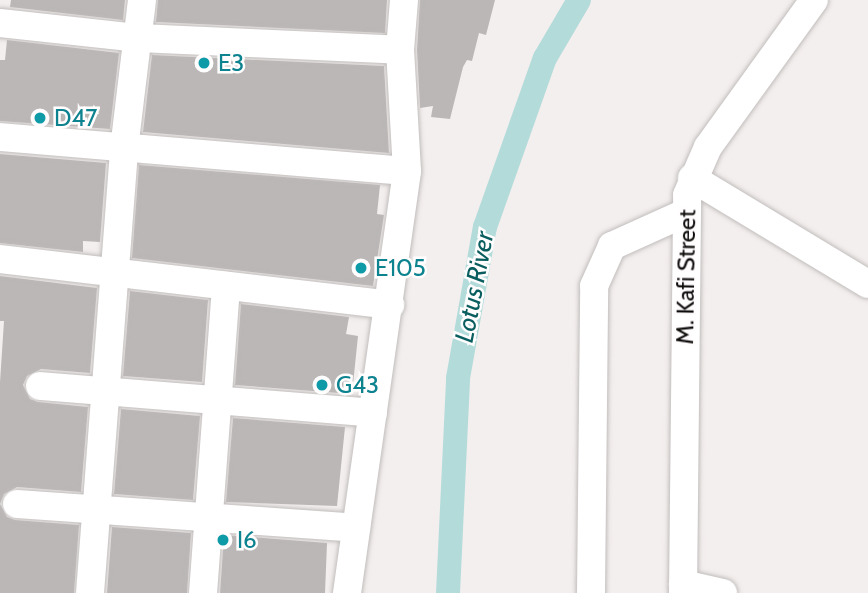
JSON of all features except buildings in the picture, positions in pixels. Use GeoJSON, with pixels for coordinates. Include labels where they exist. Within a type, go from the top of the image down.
{"type":"FeatureCollection","features":[{"type":"Feature","properties":{"kind":"street"},"geometry":{"type":"LineString","coordinates":[[90,593],[117,273],[124,149],[142,0]]}},
{"type":"Feature","properties":{"kind":"street"},"geometry":{"type":"LineString","coordinates":[[346,593],[390,305],[407,171],[400,50],[404,0]]}},
{"type":"Feature","properties":{"kind":"street","name":"M. Kafi Street"},"geometry":{"type":"LineString","coordinates":[[683,588],[685,213],[692,178],[708,147],[814,0]]}},
{"type":"Feature","properties":{"kind":"street"},"geometry":{"type":"LineString","coordinates":[[0,23],[139,38],[400,50]]}},
{"type":"Feature","properties":{"kind":"street"},"geometry":{"type":"LineString","coordinates":[[0,137],[407,171]]}},
{"type":"Feature","properties":{"kind":"street"},"geometry":{"type":"LineString","coordinates":[[692,178],[868,284]]}},
{"type":"Feature","properties":{"kind":"street"},"geometry":{"type":"LineString","coordinates":[[591,593],[594,286],[612,246],[685,213]]}},
{"type":"Feature","properties":{"kind":"street"},"geometry":{"type":"LineString","coordinates":[[0,259],[390,305]]}},
{"type":"Feature","properties":{"kind":"street"},"geometry":{"type":"LineString","coordinates":[[203,593],[206,517],[226,286]]}},
{"type":"Feature","properties":{"kind":"street"},"geometry":{"type":"LineString","coordinates":[[40,386],[373,412]]}},
{"type":"Feature","properties":{"kind":"street"},"geometry":{"type":"LineString","coordinates":[[17,504],[355,528]]}},
{"type":"Feature","properties":{"kind":"street"},"geometry":{"type":"LineString","coordinates":[[683,588],[723,593]]}},
{"type":"Feature","properties":{"kind":"waterway","name":"Lotus River"},"geometry":{"type":"LineString","coordinates":[[448,593],[458,378],[485,227],[545,58],[579,0]]}},
{"type":"Feature","properties":{"kind":"place","name":"E3"},"geometry":{"type":"Point","coordinates":[204,63]}},
{"type":"Feature","properties":{"kind":"place","name":"D47"},"geometry":{"type":"Point","coordinates":[40,118]}},
{"type":"Feature","properties":{"kind":"place","name":"E105"},"geometry":{"type":"Point","coordinates":[361,268]}},
{"type":"Feature","properties":{"kind":"place","name":"G43"},"geometry":{"type":"Point","coordinates":[322,385]}},
{"type":"Feature","properties":{"kind":"place","name":"I6"},"geometry":{"type":"Point","coordinates":[223,540]}}]}
